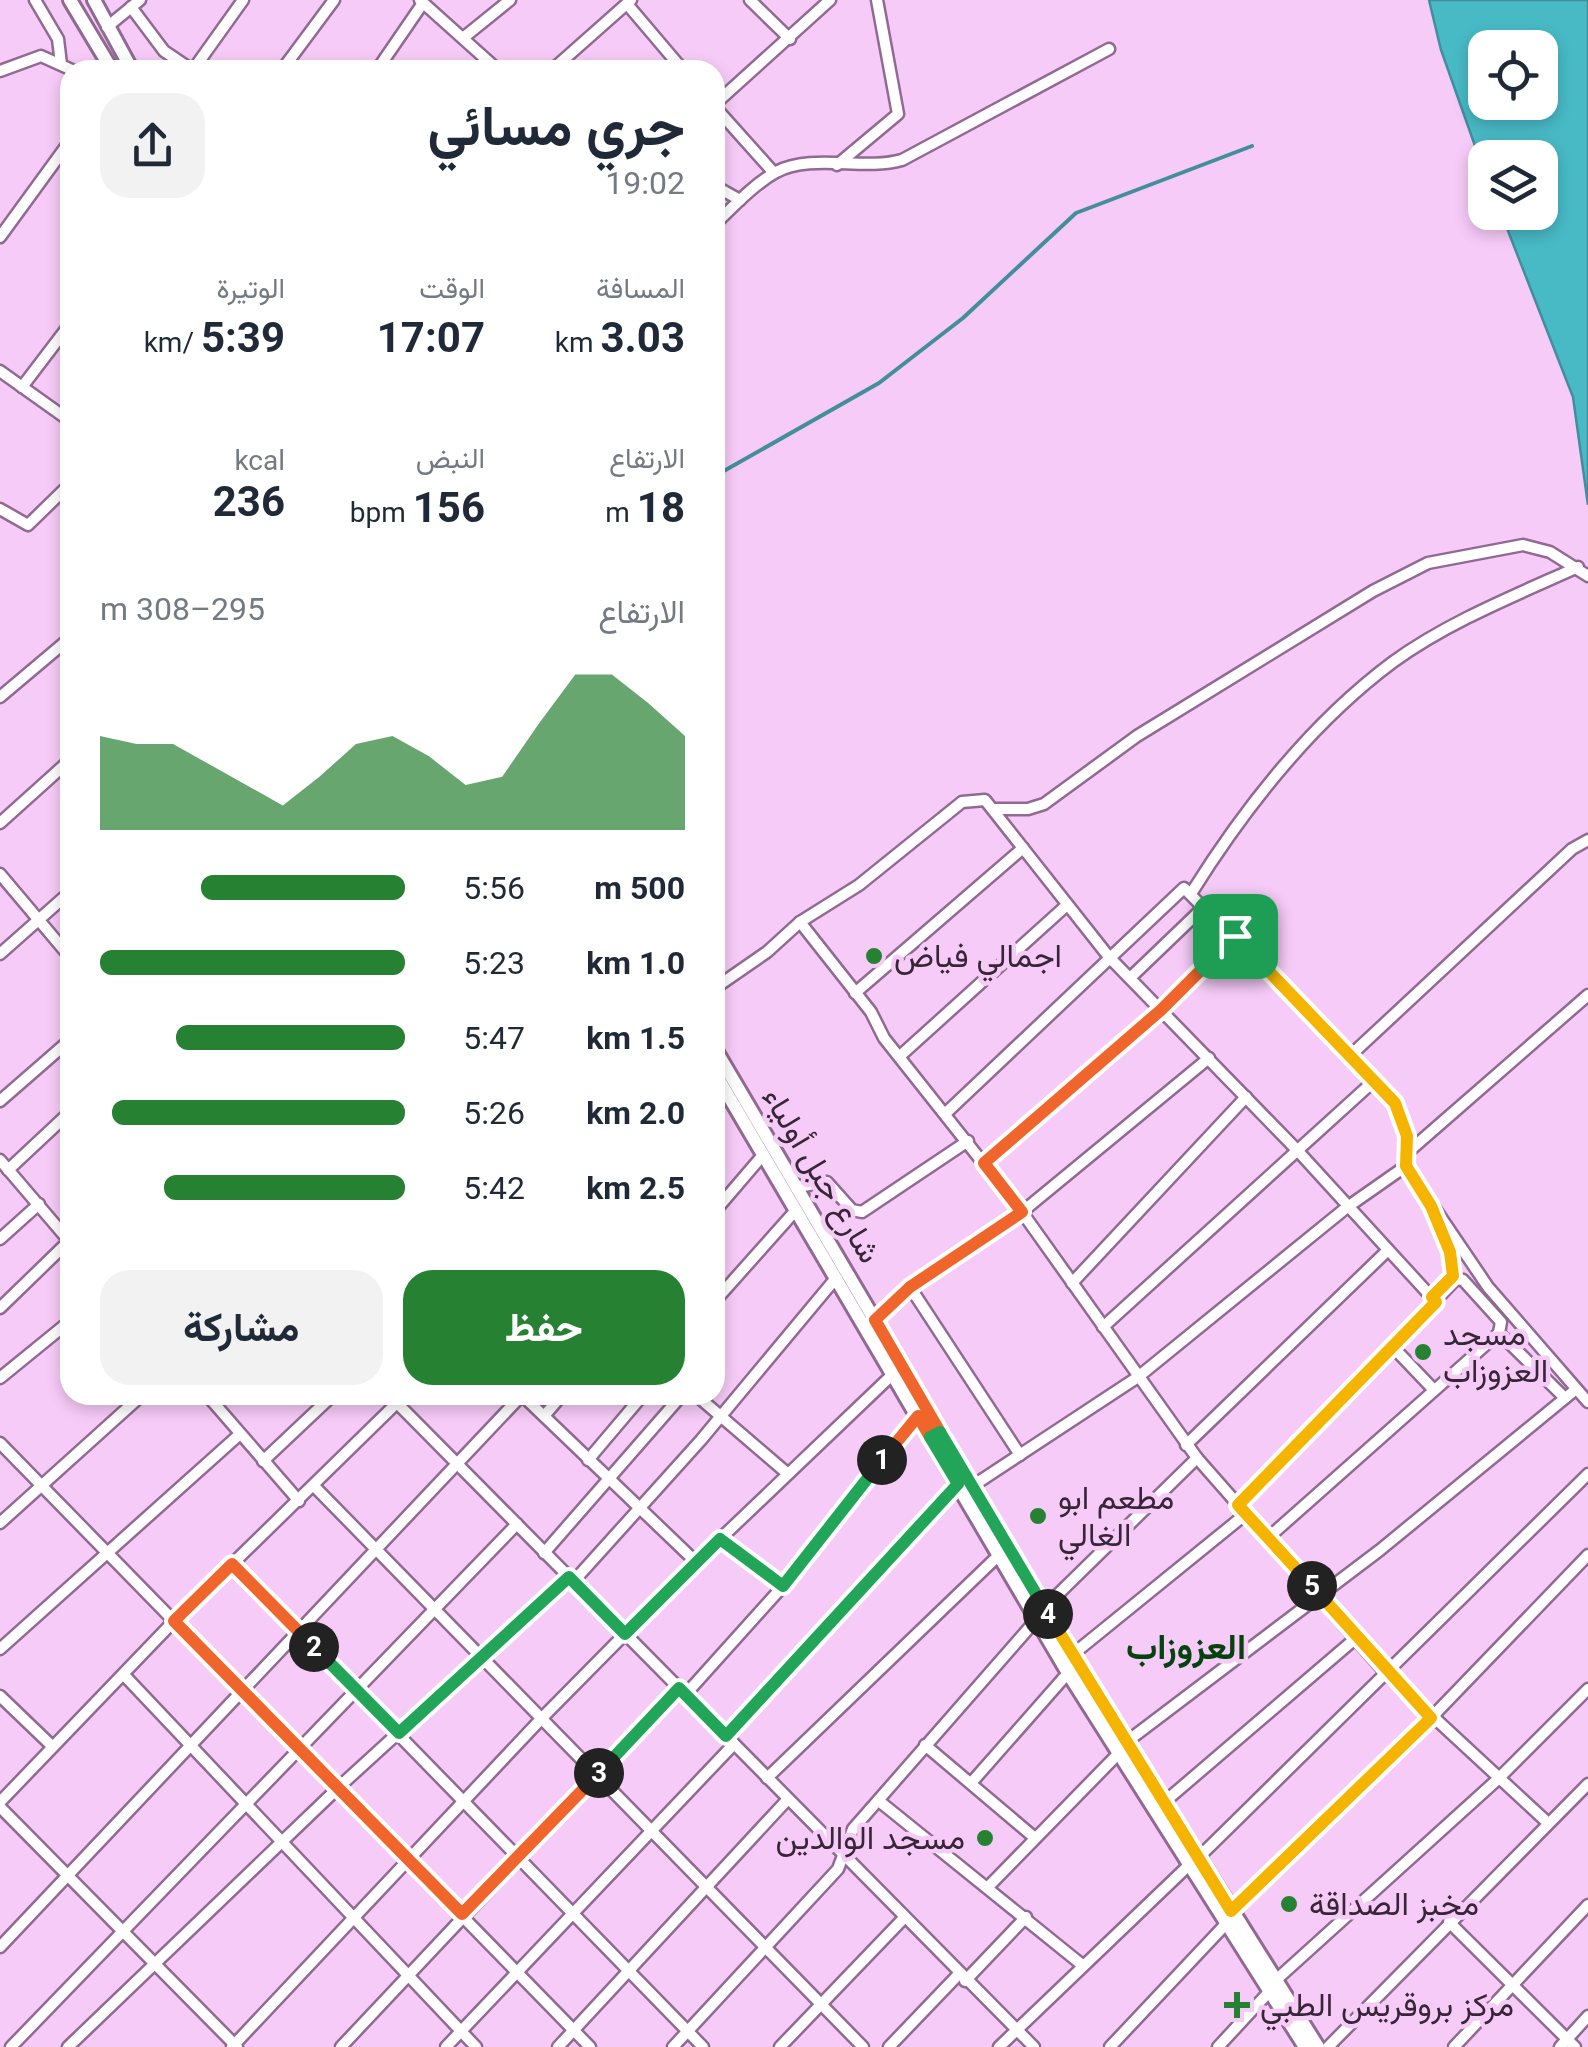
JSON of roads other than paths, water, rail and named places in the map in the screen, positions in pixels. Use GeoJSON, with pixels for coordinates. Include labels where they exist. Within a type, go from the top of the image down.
{"type":"FeatureCollection","features":[{"type":"Feature","properties":{"kind":"main road"},"geometry":{"type":"LineString","coordinates":[[70,0],[106,60]]}},
{"type":"Feature","properties":{"kind":"main road"},"geometry":{"type":"LineString","coordinates":[[94,0],[126,60]]}},
{"type":"Feature","properties":{"kind":"main road","name":"شارع جبل أولياء"},"geometry":{"type":"LineString","coordinates":[[725,1066],[875,1320],[935,1434],[1040,1614],[1068,1673],[1162,1804],[1193,1863]]}},
{"type":"Feature","properties":{"kind":"main road","name":"شارع جبل أولياء"},"geometry":{"type":"LineString","coordinates":[[725,1093],[892,1374],[918,1416],[935,1434]]}},
{"type":"Feature","properties":{"kind":"main road","name":"شارع جبل أولياء"},"geometry":{"type":"LineString","coordinates":[[965,1486],[999,1555],[1072,1655],[1121,1749],[1272,1986],[1318,2047]]}},
{"type":"Feature","properties":{"kind":"main road","name":"شارع جبل أولياء"},"geometry":{"type":"LineString","coordinates":[[1272,1986],[1304,2047]]}},
{"type":"Feature","properties":{"kind":"street"},"geometry":{"type":"LineString","coordinates":[[35,0],[61,47],[60,60]]}},
{"type":"Feature","properties":{"kind":"street"},"geometry":{"type":"LineString","coordinates":[[199,60],[242,0]]}},
{"type":"Feature","properties":{"kind":"street"},"geometry":{"type":"LineString","coordinates":[[289,60],[334,0]]}},
{"type":"Feature","properties":{"kind":"street"},"geometry":{"type":"LineString","coordinates":[[463,38],[510,0]]}},
{"type":"Feature","properties":{"kind":"street"},"geometry":{"type":"LineString","coordinates":[[750,0],[790,39]]}},
{"type":"Feature","properties":{"kind":"street"},"geometry":{"type":"LineString","coordinates":[[725,97],[830,0]]}},
{"type":"Feature","properties":{"kind":"street"},"geometry":{"type":"LineString","coordinates":[[837,165],[898,114],[877,0]]}},
{"type":"Feature","properties":{"kind":"street"},"geometry":{"type":"LineString","coordinates":[[384,60],[422,1],[485,60]]}},
{"type":"Feature","properties":{"kind":"street"},"geometry":{"type":"LineString","coordinates":[[563,60],[629,2],[675,60]]}},
{"type":"Feature","properties":{"kind":"street"},"geometry":{"type":"LineString","coordinates":[[107,27],[135,3],[164,51],[177,60]]}},
{"type":"Feature","properties":{"kind":"street"},"geometry":{"type":"LineString","coordinates":[[725,214],[774,173],[798,166],[888,164],[918,154],[1109,49]]}},
{"type":"Feature","properties":{"kind":"street"},"geometry":{"type":"LineString","coordinates":[[0,70],[41,56],[60,64]]}},
{"type":"Feature","properties":{"kind":"street"},"geometry":{"type":"LineString","coordinates":[[725,117],[774,173]]}},
{"type":"Feature","properties":{"kind":"street"},"geometry":{"type":"LineString","coordinates":[[0,237],[60,155]]}},
{"type":"Feature","properties":{"kind":"street"},"geometry":{"type":"LineString","coordinates":[[725,192],[740,200]]}},
{"type":"Feature","properties":{"kind":"street"},"geometry":{"type":"LineString","coordinates":[[22,387],[60,337]]}},
{"type":"Feature","properties":{"kind":"street"},"geometry":{"type":"LineString","coordinates":[[0,371],[60,414]]}},
{"type":"Feature","properties":{"kind":"street"},"geometry":{"type":"LineString","coordinates":[[0,509],[28,525],[60,494]]}},
{"type":"Feature","properties":{"kind":"street"},"geometry":{"type":"LineString","coordinates":[[996,809],[1044,804],[1136,736],[1373,591],[1428,563],[1466,552],[1523,546],[1550,552],[1588,576]]}},
{"type":"Feature","properties":{"kind":"street"},"geometry":{"type":"LineString","coordinates":[[1192,892],[1274,775],[1372,680],[1408,652],[1578,567]]}},
{"type":"Feature","properties":{"kind":"street"},"geometry":{"type":"LineString","coordinates":[[0,697],[60,646]]}},
{"type":"Feature","properties":{"kind":"street"},"geometry":{"type":"LineString","coordinates":[[0,823],[60,769]]}},
{"type":"Feature","properties":{"kind":"street"},"geometry":{"type":"LineString","coordinates":[[725,981],[767,952],[800,922],[859,885],[962,802],[985,800],[996,809],[1109,957],[1297,1150],[1346,1208],[1434,1299]]}},
{"type":"Feature","properties":{"kind":"street"},"geometry":{"type":"LineString","coordinates":[[1352,1054],[1572,849],[1588,840]]}},
{"type":"Feature","properties":{"kind":"street"},"geometry":{"type":"LineString","coordinates":[[856,993],[1023,848]]}},
{"type":"Feature","properties":{"kind":"street"},"geometry":{"type":"LineString","coordinates":[[0,874],[60,945]]}},
{"type":"Feature","properties":{"kind":"street"},"geometry":{"type":"LineString","coordinates":[[947,1112],[1184,888],[1352,1054],[1395,1103],[1404,1121],[1406,1166],[1431,1206],[1488,1288],[1588,1402]]}},
{"type":"Feature","properties":{"kind":"street"},"geometry":{"type":"LineString","coordinates":[[0,954],[60,901]]}},
{"type":"Feature","properties":{"kind":"street"},"geometry":{"type":"LineString","coordinates":[[900,1056],[1067,905]]}},
{"type":"Feature","properties":{"kind":"street"},"geometry":{"type":"LineString","coordinates":[[1130,978],[1205,906]]}},
{"type":"Feature","properties":{"kind":"street"},"geometry":{"type":"LineString","coordinates":[[800,922],[1022,1212],[1197,1458],[1386,1673],[1548,1823]]}},
{"type":"Feature","properties":{"kind":"street"},"geometry":{"type":"LineString","coordinates":[[984,1163],[1161,1010],[1235,936]]}},
{"type":"Feature","properties":{"kind":"street"},"geometry":{"type":"LineString","coordinates":[[1408,1152],[1588,995]]}},
{"type":"Feature","properties":{"kind":"street"},"geometry":{"type":"LineString","coordinates":[[0,1101],[60,1049]]}},
{"type":"Feature","properties":{"kind":"street"},"geometry":{"type":"LineString","coordinates":[[875,1320],[910,1287],[1022,1212],[1209,1058]]}},
{"type":"Feature","properties":{"kind":"street"},"geometry":{"type":"LineString","coordinates":[[1103,1327],[1374,1080]]}},
{"type":"Feature","properties":{"kind":"street"},"geometry":{"type":"LineString","coordinates":[[1072,1282],[1246,1097]]}},
{"type":"Feature","properties":{"kind":"street"},"geometry":{"type":"LineString","coordinates":[[60,1120],[4,1165],[60,1229]]}},
{"type":"Feature","properties":{"kind":"street"},"geometry":{"type":"LineString","coordinates":[[797,1187],[827,1182],[852,1210],[862,1212],[968,1141]]}},
{"type":"Feature","properties":{"kind":"street"},"geometry":{"type":"LineString","coordinates":[[725,1199],[763,1155]]}},
{"type":"Feature","properties":{"kind":"street"},"geometry":{"type":"LineString","coordinates":[[446,2047],[651,1830],[729,1740],[965,1486],[1020,1455],[1138,1377],[1346,1208],[1406,1166]]}},
{"type":"Feature","properties":{"kind":"street"},"geometry":{"type":"LineString","coordinates":[[0,1239],[39,1204]]}},
{"type":"Feature","properties":{"kind":"street"},"geometry":{"type":"LineString","coordinates":[[1431,1206],[1453,1264],[1453,1276],[1434,1299]]}},
{"type":"Feature","properties":{"kind":"street"},"geometry":{"type":"LineString","coordinates":[[725,1290],[796,1210]]}},
{"type":"Feature","properties":{"kind":"street"},"geometry":{"type":"LineString","coordinates":[[1186,1444],[1386,1250]]}},
{"type":"Feature","properties":{"kind":"street"},"geometry":{"type":"LineString","coordinates":[[0,1308],[60,1251]]}},
{"type":"Feature","properties":{"kind":"street"},"geometry":{"type":"LineString","coordinates":[[68,2047],[339,1787],[571,1580],[721,1416],[836,1278]]}},
{"type":"Feature","properties":{"kind":"street"},"geometry":{"type":"LineString","coordinates":[[1072,1655],[1243,1509],[1444,1287],[1463,1280],[1500,1322],[1498,1333],[1269,1537]]}},
{"type":"Feature","properties":{"kind":"street"},"geometry":{"type":"LineString","coordinates":[[910,1287],[1020,1455]]}},
{"type":"Feature","properties":{"kind":"street"},"geometry":{"type":"LineString","coordinates":[[0,1378],[60,1328]]}},
{"type":"Feature","properties":{"kind":"street"},"geometry":{"type":"LineString","coordinates":[[1498,1333],[1565,1398]]}},
{"type":"Feature","properties":{"kind":"street"},"geometry":{"type":"LineString","coordinates":[[1392,1346],[1433,1389]]}},
{"type":"Feature","properties":{"kind":"street"},"geometry":{"type":"LineString","coordinates":[[395,1405],[174,1621],[0,1804],[67,1878],[235,2046],[542,1718],[696,1562],[892,1374]]}},
{"type":"Feature","properties":{"kind":"street"},"geometry":{"type":"LineString","coordinates":[[989,1886],[1121,1749],[1575,1390]]}},
{"type":"Feature","properties":{"kind":"street"},"geometry":{"type":"LineString","coordinates":[[0,1523],[131,1405]]}},
{"type":"Feature","properties":{"kind":"street"},"geometry":{"type":"LineString","coordinates":[[217,1405],[299,1501]]}},
{"type":"Feature","properties":{"kind":"street"},"geometry":{"type":"LineString","coordinates":[[263,1461],[322,1405]]}},
{"type":"Feature","properties":{"kind":"street"},"geometry":{"type":"LineString","coordinates":[[406,1405],[458,1466],[1034,2047]]}},
{"type":"Feature","properties":{"kind":"street"},"geometry":{"type":"LineString","coordinates":[[0,1947],[513,1405]]}},
{"type":"Feature","properties":{"kind":"street"},"geometry":{"type":"LineString","coordinates":[[532,1405],[696,1562]]}},
{"type":"Feature","properties":{"kind":"street"},"geometry":{"type":"LineString","coordinates":[[544,1416],[553,1405]]}},
{"type":"Feature","properties":{"kind":"street"},"geometry":{"type":"LineString","coordinates":[[588,1460],[635,1405]]}},
{"type":"Feature","properties":{"kind":"street"},"geometry":{"type":"LineString","coordinates":[[544,1553],[673,1405]]}},
{"type":"Feature","properties":{"kind":"street"},"geometry":{"type":"LineString","coordinates":[[708,1405],[788,1474]]}},
{"type":"Feature","properties":{"kind":"street"},"geometry":{"type":"LineString","coordinates":[[341,2047],[462,1914],[783,1586],[918,1416]]}},
{"type":"Feature","properties":{"kind":"street"},"geometry":{"type":"LineString","coordinates":[[0,1650],[240,1434]]}},
{"type":"Feature","properties":{"kind":"street"},"geometry":{"type":"LineString","coordinates":[[0,1443],[590,2047]]}},
{"type":"Feature","properties":{"kind":"street"},"geometry":{"type":"LineString","coordinates":[[673,2047],[844,1857],[849,1836],[1040,1614],[1197,1458]]}},
{"type":"Feature","properties":{"kind":"street"},"geometry":{"type":"LineString","coordinates":[[999,2047],[1082,1964],[1193,1863],[1588,1474]]}},
{"type":"Feature","properties":{"kind":"street"},"geometry":{"type":"LineString","coordinates":[[314,1486],[862,2047]]}},
{"type":"Feature","properties":{"kind":"street"},"geometry":{"type":"LineString","coordinates":[[11,2047],[517,1524]]}},
{"type":"Feature","properties":{"kind":"street"},"geometry":{"type":"LineString","coordinates":[[720,1539],[783,1586]]}},
{"type":"Feature","properties":{"kind":"street"},"geometry":{"type":"LineString","coordinates":[[1110,2047],[1228,1918],[1431,1718],[1588,1554]]}},
{"type":"Feature","properties":{"kind":"street"},"geometry":{"type":"LineString","coordinates":[[767,1778],[999,1555]]}},
{"type":"Feature","properties":{"kind":"street"},"geometry":{"type":"LineString","coordinates":[[232,1564],[520,1854],[703,2047]]}},
{"type":"Feature","properties":{"kind":"street"},"geometry":{"type":"LineString","coordinates":[[1162,1804],[1356,1638]]}},
{"type":"Feature","properties":{"kind":"street"},"geometry":{"type":"LineString","coordinates":[[972,1782],[1068,1673]]}},
{"type":"Feature","properties":{"kind":"street"},"geometry":{"type":"LineString","coordinates":[[124,1675],[476,2047]]}},
{"type":"Feature","properties":{"kind":"street"},"geometry":{"type":"LineString","coordinates":[[1218,2047],[1272,1986],[1498,1779],[1588,1689]]}},
{"type":"Feature","properties":{"kind":"street"},"geometry":{"type":"LineString","coordinates":[[0,1696],[52,1746]]}},
{"type":"Feature","properties":{"kind":"street"},"geometry":{"type":"LineString","coordinates":[[925,1746],[1035,1838]]}},
{"type":"Feature","properties":{"kind":"street"},"geometry":{"type":"LineString","coordinates":[[1328,2047],[1588,1784]]}},
{"type":"Feature","properties":{"kind":"street"},"geometry":{"type":"LineString","coordinates":[[558,2047],[788,1799]]}},
{"type":"Feature","properties":{"kind":"street"},"geometry":{"type":"LineString","coordinates":[[878,1801],[1082,1964]]}},
{"type":"Feature","properties":{"kind":"street"},"geometry":{"type":"LineString","coordinates":[[1454,2047],[1588,1905]]}},
{"type":"Feature","properties":{"kind":"street"},"geometry":{"type":"LineString","coordinates":[[890,2047],[1026,1917]]}},
{"type":"Feature","properties":{"kind":"street"},"geometry":{"type":"LineString","coordinates":[[780,2047],[904,1918]]}},
{"type":"Feature","properties":{"kind":"street"},"geometry":{"type":"LineString","coordinates":[[1449,1922],[1567,2045],[1588,2016]]}},
{"type":"Feature","properties":{"kind":"waterway"},"geometry":{"type":"LineString","coordinates":[[725,470],[879,383],[963,318],[1076,213],[1252,146]]}},
{"type":"Feature","properties":{"kind":"place","name":"اجمالي فياض"},"geometry":{"type":"Point","coordinates":[874,956]}},
{"type":"Feature","properties":{"kind":"place","name":"مسجد العزوزاب"},"geometry":{"type":"Point","coordinates":[1423,1352]}},
{"type":"Feature","properties":{"kind":"place","name":"مطعم ابو الغالي"},"geometry":{"type":"Point","coordinates":[1038,1516]}},
{"type":"Feature","properties":{"kind":"place","name":"مسجد الوالدين"},"geometry":{"type":"Point","coordinates":[985,1838]}},
{"type":"Feature","properties":{"kind":"place","name":"مخبز الصداقة"},"geometry":{"type":"Point","coordinates":[1289,1904]}},
{"type":"Feature","properties":{"kind":"place","name":"مركز بروقريس الطبي"},"geometry":{"type":"Point","coordinates":[1237,2005]}},
{"type":"Feature","properties":{"kind":"district","name":"العزوزاب"},"geometry":{"type":"Point","coordinates":[1186,1647]}}]}
